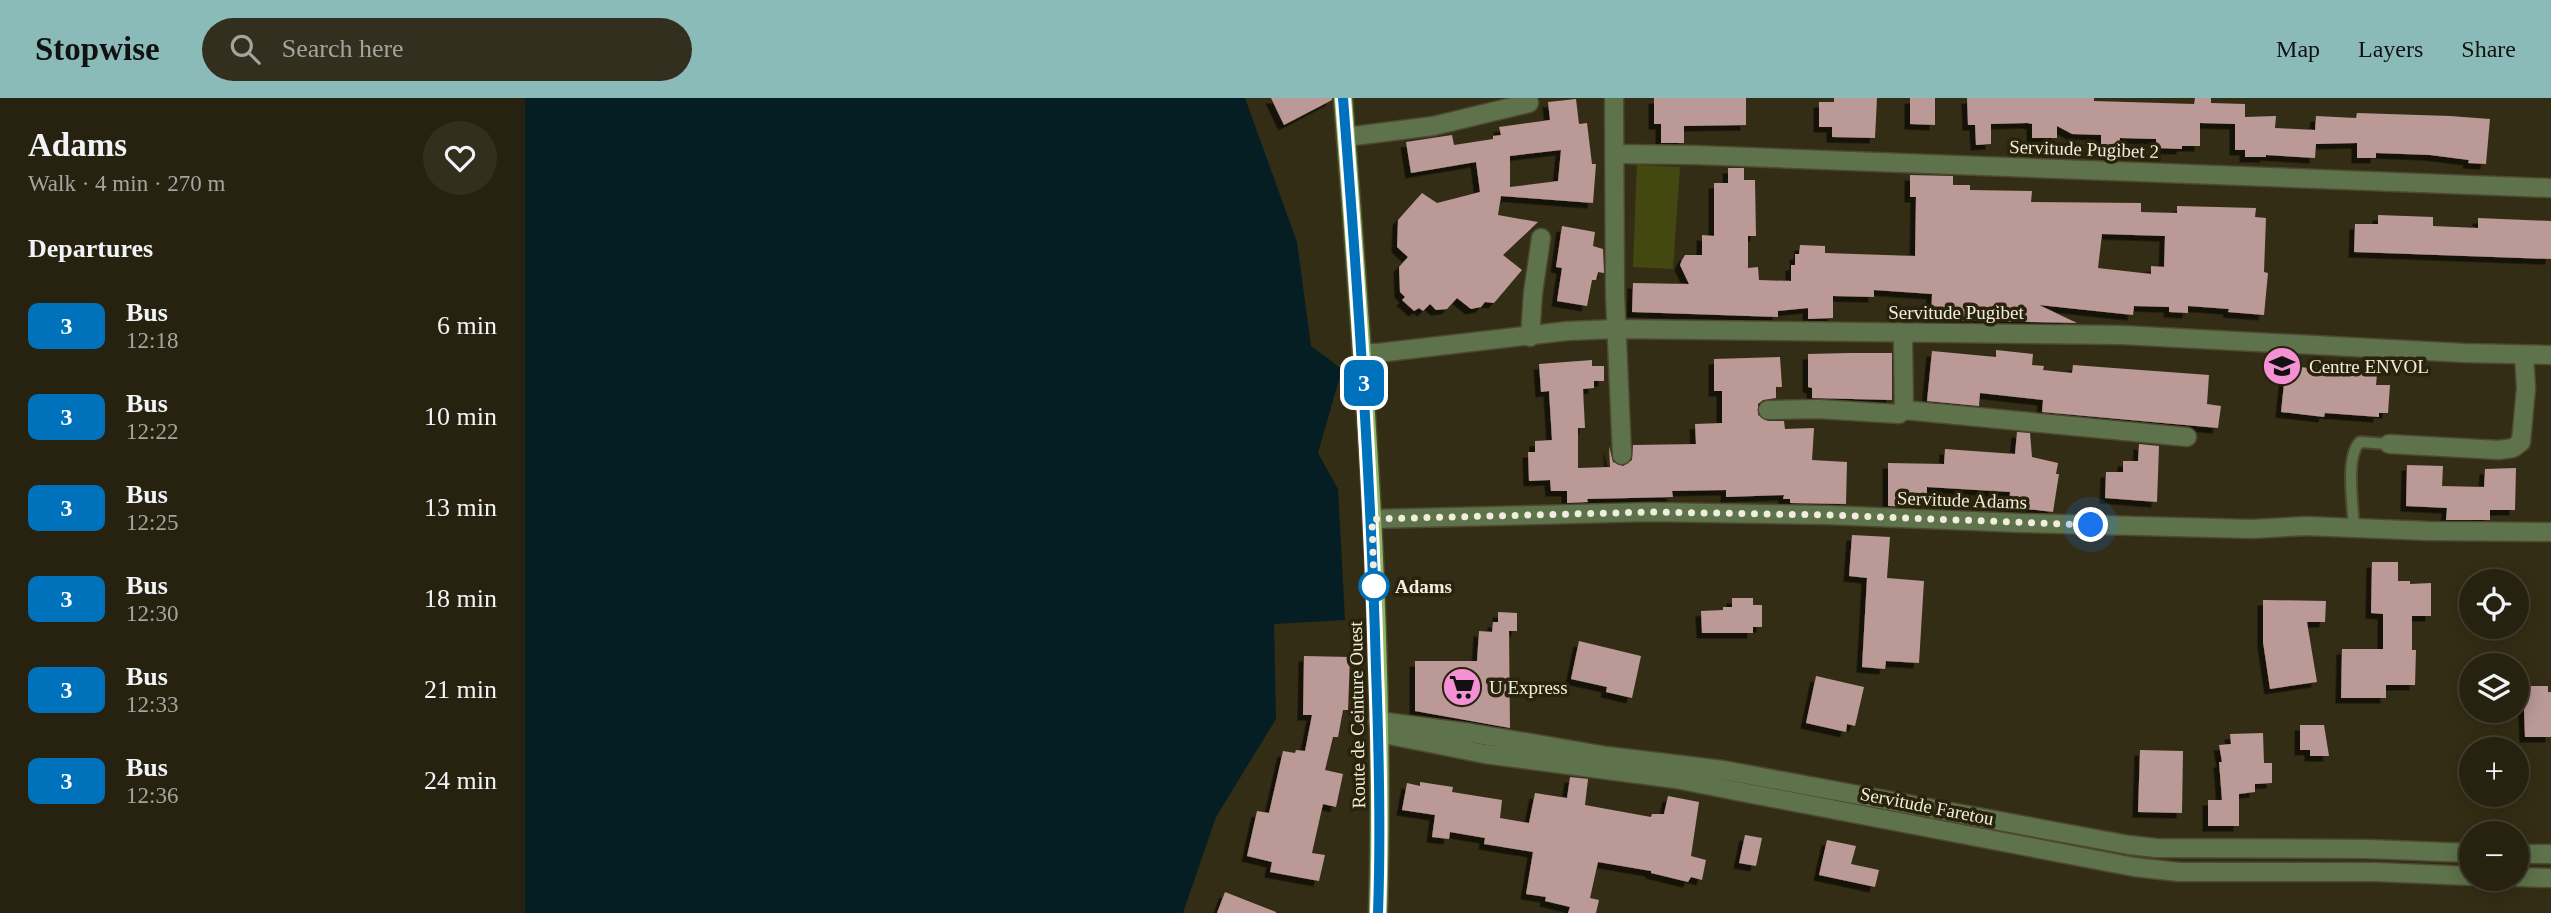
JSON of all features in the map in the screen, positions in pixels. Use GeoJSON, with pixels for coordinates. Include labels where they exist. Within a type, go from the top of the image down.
{"type":"FeatureCollection","features":[{"type":"Feature","properties":{"kind":"main road","name":"Route de Ceinture Ouest"},"geometry":{"type":"LineString","coordinates":[[1343,98],[1372,519],[1380,912]]}},
{"type":"Feature","properties":{"kind":"street"},"geometry":{"type":"LineString","coordinates":[[1614,98],[1616,329],[1622,454]]}},
{"type":"Feature","properties":{"kind":"street"},"geometry":{"type":"LineString","coordinates":[[1346,137],[1433,126],[1529,103]]}},
{"type":"Feature","properties":{"kind":"street","name":"Servitude Pugibet 2"},"geometry":{"type":"LineString","coordinates":[[1615,154],[2551,188]]}},
{"type":"Feature","properties":{"kind":"street"},"geometry":{"type":"LineString","coordinates":[[1530,337],[1541,238]]}},
{"type":"Feature","properties":{"kind":"street","name":"Servitude Pugibet"},"geometry":{"type":"LineString","coordinates":[[1362,353],[1616,329],[2122,335],[2551,355]]}},
{"type":"Feature","properties":{"kind":"street"},"geometry":{"type":"LineString","coordinates":[[1904,410],[1903,341],[1907,333]]}},
{"type":"Feature","properties":{"kind":"street"},"geometry":{"type":"LineString","coordinates":[[2389,443],[2499,450],[2513,448],[2521,442],[2526,387],[2524,355]]}},
{"type":"Feature","properties":{"kind":"street"},"geometry":{"type":"LineString","coordinates":[[1768,410],[1818,409],[1892,414],[1899,414],[1904,410],[2187,437]]}},
{"type":"Feature","properties":{"kind":"street","name":"Servitude Adams"},"geometry":{"type":"LineString","coordinates":[[1372,519],[1651,512],[2252,529],[2306,526],[2551,532]]}},
{"type":"Feature","properties":{"kind":"street","name":"Servitude Faretou"},"geometry":{"type":"LineString","coordinates":[[1378,727],[1471,733],[1607,756],[1723,770],[2129,845],[2156,848],[2368,849],[2459,853]]}},
{"type":"Feature","properties":{"kind":"street","name":"Servitude Faretou"},"geometry":{"type":"LineString","coordinates":[[1378,727],[1485,754],[1705,783],[2134,867],[2192,872],[2376,872],[2459,875]]}},
{"type":"Feature","properties":{"kind":"street"},"geometry":{"type":"LineString","coordinates":[[2529,854],[2551,854]]}},
{"type":"Feature","properties":{"kind":"street"},"geometry":{"type":"LineString","coordinates":[[2529,877],[2551,878]]}},
{"type":"Feature","properties":{"kind":"lane"},"geometry":{"type":"LineString","coordinates":[[2354,528],[2351,460],[2354,448],[2360,442],[2389,443]]}},
{"type":"Feature","properties":{"kind":"green space"},"geometry":{"type":"Polygon","coordinates":[[[1637,164],[1680,167],[1673,269],[1633,267],[1637,164]]]}},
{"type":"Feature","properties":{"kind":"water"},"geometry":{"type":"Polygon","coordinates":[[[525,98],[1245,98],[1297,242],[1311,346],[1342,369],[1318,453],[1338,489],[1345,620],[1274,624],[1276,719],[1216,817],[1183,913],[525,913],[525,98]]]}},
{"type":"Feature","properties":{"kind":"building"},"geometry":{"type":"Polygon","coordinates":[[[1271,98],[1332,98],[1332,100],[1284,125],[1271,98]]]}},
{"type":"Feature","properties":{"kind":"building"},"geometry":{"type":"Polygon","coordinates":[[[1654,98],[1746,98],[1746,125],[1684,126],[1684,143],[1661,143],[1661,124],[1654,124],[1654,98]]]}},
{"type":"Feature","properties":{"kind":"building"},"geometry":{"type":"Polygon","coordinates":[[[1834,98],[1877,98],[1875,138],[1832,137],[1832,127],[1819,127],[1819,102],[1834,102],[1834,98]]]}},
{"type":"Feature","properties":{"kind":"building"},"geometry":{"type":"Polygon","coordinates":[[[1910,98],[1935,98],[1935,125],[1910,124],[1910,98]]]}},
{"type":"Feature","properties":{"kind":"building"},"geometry":{"type":"Polygon","coordinates":[[[1967,98],[2094,98],[2094,101],[2194,104],[2195,98],[2211,98],[2211,103],[2245,104],[2245,117],[2276,116],[2275,128],[2315,130],[2316,116],[2356,118],[2357,113],[2490,119],[2486,164],[2430,155],[2376,153],[2376,158],[2357,158],[2357,143],[2316,144],[2315,158],[2266,155],[2245,157],[2245,150],[2235,150],[2235,124],[2200,123],[2200,146],[2182,146],[2182,149],[2156,148],[2156,139],[2120,138],[2119,145],[2101,145],[2101,135],[2072,134],[2057,126],[2057,138],[2032,138],[2032,124],[2027,123],[1991,124],[1991,144],[1976,145],[1975,125],[1968,125],[1967,98]]]}},
{"type":"Feature","properties":{"kind":"building"},"geometry":{"type":"Polygon","coordinates":[[[1576,99],[1579,124],[1587,123],[1592,164],[1596,164],[1593,203],[1501,196],[1498,215],[1538,222],[1503,255],[1522,270],[1494,303],[1485,302],[1481,307],[1471,309],[1457,298],[1447,309],[1436,310],[1430,304],[1423,311],[1419,308],[1414,311],[1402,300],[1405,297],[1400,292],[1399,267],[1408,257],[1397,247],[1398,220],[1422,193],[1437,203],[1480,192],[1476,162],[1411,173],[1406,142],[1452,135],[1454,145],[1493,139],[1493,136],[1501,135],[1499,127],[1550,120],[1548,102],[1576,99]],[[1561,150],[1510,156],[1510,187],[1558,181],[1561,150]]]}},
{"type":"Feature","properties":{"kind":"building"},"geometry":{"type":"Polygon","coordinates":[[[1728,168],[1744,168],[1744,180],[1755,180],[1756,236],[1748,236],[1748,268],[1758,267],[1759,280],[1791,281],[1791,265],[1795,265],[1795,254],[1799,254],[1800,245],[1825,246],[1825,253],[1915,256],[1916,197],[1910,197],[1910,175],[1953,176],[1953,185],[1970,185],[1970,190],[2032,191],[2031,202],[2141,203],[2141,212],[2177,213],[2177,206],[2256,208],[2255,217],[2266,218],[2264,272],[2268,273],[2264,315],[2188,306],[2188,313],[2169,312],[2169,307],[2134,306],[2133,315],[2039,305],[2077,323],[1931,320],[1932,294],[1874,290],[1874,297],[1833,296],[1833,318],[1808,319],[1808,308],[1778,311],[1778,317],[1632,312],[1633,283],[1689,284],[1680,265],[1685,255],[1702,255],[1702,235],[1714,236],[1714,183],[1728,183],[1728,168]],[[2102,234],[2098,268],[2151,274],[2151,266],[2164,267],[2165,236],[2102,234]]]}},
{"type":"Feature","properties":{"kind":"building"},"geometry":{"type":"Polygon","coordinates":[[[2378,215],[2433,217],[2433,226],[2478,228],[2478,218],[2551,221],[2551,259],[2354,252],[2355,224],[2378,224],[2378,215]]]}},
{"type":"Feature","properties":{"kind":"building"},"geometry":{"type":"Polygon","coordinates":[[[1562,226],[1595,232],[1593,246],[1603,249],[1604,273],[1598,272],[1596,280],[1592,280],[1587,306],[1557,301],[1562,268],[1556,267],[1562,226]]]}},
{"type":"Feature","properties":{"kind":"building"},"geometry":{"type":"Polygon","coordinates":[[[1996,350],[2033,354],[2032,365],[2044,366],[2043,370],[2072,373],[2073,365],[2209,375],[2207,404],[2221,406],[2218,428],[2042,412],[2043,400],[1980,393],[1979,406],[1927,401],[1932,351],[1996,357],[1996,350]]]}},
{"type":"Feature","properties":{"kind":"building"},"geometry":{"type":"Polygon","coordinates":[[[1892,353],[1892,400],[1812,398],[1812,388],[1808,387],[1808,354],[1892,353]]]}},
{"type":"Feature","properties":{"kind":"building"},"geometry":{"type":"Polygon","coordinates":[[[1780,357],[1782,387],[1776,387],[1776,398],[1763,400],[1758,404],[1758,415],[1768,421],[1784,421],[1785,429],[1814,428],[1812,460],[1847,462],[1846,504],[1790,503],[1790,499],[1783,499],[1784,495],[1726,497],[1726,490],[1672,491],[1673,497],[1587,499],[1588,502],[1567,503],[1567,491],[1551,491],[1550,480],[1529,481],[1528,452],[1535,452],[1535,441],[1552,440],[1549,391],[1541,392],[1539,364],[1592,360],[1592,366],[1604,366],[1604,381],[1594,381],[1594,388],[1583,389],[1585,428],[1578,428],[1578,468],[1610,467],[1609,446],[1613,462],[1623,466],[1632,460],[1633,445],[1696,444],[1695,424],[1722,423],[1722,391],[1714,391],[1714,359],[1780,357]]]}},
{"type":"Feature","properties":{"kind":"building"},"geometry":{"type":"Polygon","coordinates":[[[2299,367],[2377,374],[2376,385],[2390,385],[2388,413],[2379,413],[2379,417],[2325,413],[2324,417],[2281,412],[2285,374],[2298,375],[2299,367]]]}},
{"type":"Feature","properties":{"kind":"building"},"geometry":{"type":"Polygon","coordinates":[[[2017,432],[2030,433],[2032,457],[2058,463],[2056,474],[2059,474],[2053,512],[2009,507],[2010,492],[1927,487],[1927,507],[1888,506],[1888,463],[1944,464],[1945,449],[2015,454],[2017,432]]]}},
{"type":"Feature","properties":{"kind":"building"},"geometry":{"type":"Polygon","coordinates":[[[2139,444],[2159,446],[2157,502],[2105,498],[2106,472],[2123,472],[2123,461],[2138,461],[2139,444]]]}},
{"type":"Feature","properties":{"kind":"building"},"geometry":{"type":"Polygon","coordinates":[[[2407,465],[2443,466],[2442,486],[2484,487],[2485,469],[2516,468],[2515,510],[2490,510],[2490,520],[2446,520],[2447,508],[2406,506],[2407,465]]]}},
{"type":"Feature","properties":{"kind":"building"},"geometry":{"type":"Polygon","coordinates":[[[1852,535],[1890,537],[1887,578],[1924,581],[1919,663],[1886,661],[1885,669],[1862,667],[1867,578],[1849,576],[1852,535]]]}},
{"type":"Feature","properties":{"kind":"building"},"geometry":{"type":"Polygon","coordinates":[[[2372,562],[2398,562],[2398,581],[2410,581],[2410,584],[2431,583],[2431,616],[2412,616],[2412,650],[2416,650],[2415,685],[2386,685],[2386,698],[2341,698],[2342,649],[2383,649],[2383,614],[2371,613],[2372,562]]]}},
{"type":"Feature","properties":{"kind":"building"},"geometry":{"type":"Polygon","coordinates":[[[1732,598],[1753,598],[1753,605],[1762,605],[1762,627],[1753,627],[1753,633],[1702,633],[1701,611],[1732,607],[1732,598]]]}},
{"type":"Feature","properties":{"kind":"building"},"geometry":{"type":"Polygon","coordinates":[[[2263,600],[2326,601],[2325,622],[2307,622],[2317,682],[2270,689],[2263,642],[2263,600]]]}},
{"type":"Feature","properties":{"kind":"building","name":"U Express"},"geometry":{"type":"Polygon","coordinates":[[[1498,612],[1517,613],[1517,631],[1509,631],[1510,728],[1415,711],[1415,661],[1477,661],[1479,631],[1492,632],[1493,622],[1498,622],[1498,612]]]}},
{"type":"Feature","properties":{"kind":"building"},"geometry":{"type":"Polygon","coordinates":[[[1579,641],[1641,656],[1632,698],[1606,692],[1607,687],[1571,679],[1579,641]]]}},
{"type":"Feature","properties":{"kind":"building"},"geometry":{"type":"Polygon","coordinates":[[[1304,656],[1350,657],[1348,710],[1343,710],[1338,737],[1333,737],[1325,770],[1343,774],[1336,807],[1323,804],[1312,853],[1325,855],[1319,881],[1270,872],[1272,862],[1247,856],[1257,811],[1269,813],[1283,751],[1305,751],[1312,715],[1303,715],[1304,656]]]}},
{"type":"Feature","properties":{"kind":"building"},"geometry":{"type":"Polygon","coordinates":[[[1816,676],[1864,687],[1855,726],[1847,724],[1846,732],[1806,723],[1816,676]]]}},
{"type":"Feature","properties":{"kind":"building"},"geometry":{"type":"Polygon","coordinates":[[[2529,686],[2548,686],[2548,692],[2551,692],[2551,737],[2525,737],[2524,723],[2529,723],[2529,686]]]}},
{"type":"Feature","properties":{"kind":"building"},"geometry":{"type":"Polygon","coordinates":[[[2300,725],[2324,725],[2329,756],[2310,756],[2310,750],[2300,750],[2300,725]]]}},
{"type":"Feature","properties":{"kind":"building"},"geometry":{"type":"Polygon","coordinates":[[[2263,733],[2264,763],[2272,763],[2272,783],[2255,784],[2255,792],[2239,794],[2239,826],[2208,826],[2208,800],[2222,800],[2219,745],[2231,744],[2230,734],[2263,733]]]}},
{"type":"Feature","properties":{"kind":"building"},"geometry":{"type":"Polygon","coordinates":[[[2140,750],[2183,751],[2182,813],[2138,812],[2140,750]]]}},
{"type":"Feature","properties":{"kind":"building"},"geometry":{"type":"Polygon","coordinates":[[[1570,777],[1588,779],[1585,805],[1651,817],[1652,814],[1664,814],[1668,796],[1699,802],[1691,856],[1706,860],[1702,880],[1691,877],[1688,882],[1651,871],[1598,862],[1590,898],[1599,900],[1596,913],[1568,913],[1570,907],[1545,901],[1546,897],[1526,894],[1533,852],[1484,844],[1485,838],[1450,832],[1449,839],[1432,837],[1435,815],[1402,810],[1407,783],[1420,786],[1420,782],[1453,787],[1452,792],[1502,800],[1500,818],[1529,823],[1535,793],[1567,798],[1570,777]]]}},
{"type":"Feature","properties":{"kind":"building"},"geometry":{"type":"Polygon","coordinates":[[[1745,835],[1762,838],[1756,866],[1739,863],[1745,835]]]}},
{"type":"Feature","properties":{"kind":"building"},"geometry":{"type":"Polygon","coordinates":[[[1827,840],[1856,846],[1851,864],[1879,870],[1875,887],[1819,875],[1827,840]]]}},
{"type":"Feature","properties":{"kind":"building"},"geometry":{"type":"Polygon","coordinates":[[[1225,892],[1276,912],[1276,913],[1217,913],[1225,892]]]}},
{"type":"Feature","properties":{"kind":"bus line","name":"3"},"geometry":{"type":"LineString","coordinates":[[1343,98],[1366,396],[1372,525],[1379,733],[1378,913]]}},
{"type":"Feature","properties":{"kind":"place","name":"Centre ENVOL"},"geometry":{"type":"Point","coordinates":[2282,366]}},
{"type":"Feature","properties":{"kind":"place","name":"Adams"},"geometry":{"type":"Point","coordinates":[1374,586]}},
{"type":"Feature","properties":{"kind":"place","name":"U Express"},"geometry":{"type":"Point","coordinates":[1462,687]}},
{"type":"Feature","properties":{"kind":"route"},"geometry":{"type":"LineString","coordinates":[[1374,586],[1372,519],[1651,512],[1827,515],[2091,525]]}}]}
